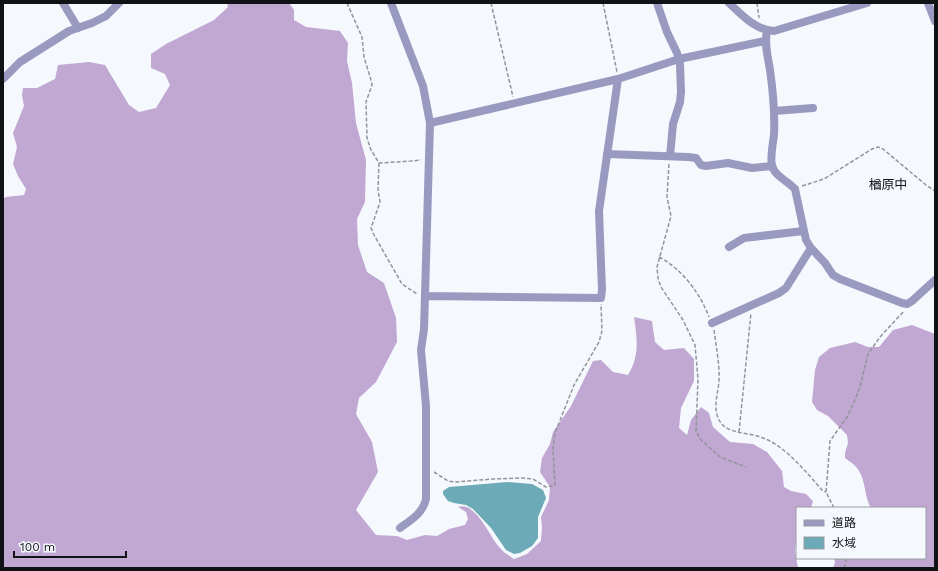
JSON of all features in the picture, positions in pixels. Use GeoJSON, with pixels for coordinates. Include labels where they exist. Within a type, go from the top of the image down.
{"type":"FeatureCollection","features":[{"type":"Feature","properties":{"kind":"street"},"geometry":{"type":"LineString","coordinates":[[63,3],[78,28]]}},
{"type":"Feature","properties":{"kind":"street"},"geometry":{"type":"LineString","coordinates":[[3,79],[20,62],[69,31],[106,16],[120,3]]}},
{"type":"Feature","properties":{"kind":"street"},"geometry":{"type":"LineString","coordinates":[[391,3],[423,86],[430,124],[424,329],[421,350],[426,406],[426,499],[424,507],[419,514],[400,528]]}},
{"type":"Feature","properties":{"kind":"street"},"geometry":{"type":"LineString","coordinates":[[657,3],[679,59],[681,92],[680,102],[673,124],[670,156]]}},
{"type":"Feature","properties":{"kind":"street"},"geometry":{"type":"LineString","coordinates":[[729,3],[763,29],[774,31],[867,3]]}},
{"type":"Feature","properties":{"kind":"street"},"geometry":{"type":"LineString","coordinates":[[928,3],[935,21]]}},
{"type":"Feature","properties":{"kind":"street"},"geometry":{"type":"LineString","coordinates":[[763,29],[770,71],[774,111],[772,166],[775,173],[791,184],[795,189],[803,231],[811,248],[825,263],[833,275],[907,304],[935,280]]}},
{"type":"Feature","properties":{"kind":"street"},"geometry":{"type":"LineString","coordinates":[[430,124],[618,80],[679,59],[765,41]]}},
{"type":"Feature","properties":{"kind":"street"},"geometry":{"type":"LineString","coordinates":[[425,296],[600,298],[602,290],[598,211],[618,80]]}},
{"type":"Feature","properties":{"kind":"street"},"geometry":{"type":"LineString","coordinates":[[774,111],[813,108]]}},
{"type":"Feature","properties":{"kind":"street"},"geometry":{"type":"LineString","coordinates":[[607,154],[696,158],[701,165],[706,166],[728,163],[752,168],[772,166]]}},
{"type":"Feature","properties":{"kind":"street"},"geometry":{"type":"LineString","coordinates":[[729,248],[744,238],[803,231]]}},
{"type":"Feature","properties":{"kind":"street"},"geometry":{"type":"LineString","coordinates":[[712,323],[779,293],[786,288],[811,248]]}},
{"type":"Feature","properties":{"kind":"path"},"geometry":{"type":"LineString","coordinates":[[347,3],[362,37],[364,57],[372,85],[366,102],[367,138],[371,150],[379,163],[378,190],[380,202],[371,228],[402,284],[419,295],[425,296]]}},
{"type":"Feature","properties":{"kind":"path"},"geometry":{"type":"LineString","coordinates":[[491,3],[514,104]]}},
{"type":"Feature","properties":{"kind":"path"},"geometry":{"type":"LineString","coordinates":[[603,3],[618,80]]}},
{"type":"Feature","properties":{"kind":"path"},"geometry":{"type":"LineString","coordinates":[[757,3],[763,29]]}},
{"type":"Feature","properties":{"kind":"path"},"geometry":{"type":"LineString","coordinates":[[795,189],[824,179],[872,149],[878,147],[883,149],[935,191]]}},
{"type":"Feature","properties":{"kind":"path"},"geometry":{"type":"LineString","coordinates":[[670,156],[667,196],[671,216],[659,257],[657,267],[658,278],[661,287],[683,320],[695,346],[698,379],[696,431],[700,439],[720,458],[746,467]]}},
{"type":"Feature","properties":{"kind":"path"},"geometry":{"type":"LineString","coordinates":[[379,163],[429,158]]}},
{"type":"Feature","properties":{"kind":"path"},"geometry":{"type":"LineString","coordinates":[[659,257],[664,259],[687,279],[705,305],[714,328],[719,380],[715,404],[718,416],[722,423],[729,430],[761,437],[777,446],[798,463],[822,490],[826,492]]}},
{"type":"Feature","properties":{"kind":"path"},"geometry":{"type":"LineString","coordinates":[[426,470],[430,470],[448,481],[456,482],[522,478],[533,479],[546,487],[553,486],[555,484],[553,448],[555,433],[574,385],[601,336],[600,298]]}},
{"type":"Feature","properties":{"kind":"path"},"geometry":{"type":"LineString","coordinates":[[834,507],[826,492],[830,441],[847,417],[854,402],[860,387],[868,354],[880,337],[902,316],[906,310],[907,304]]}},
{"type":"Feature","properties":{"kind":"path"},"geometry":{"type":"LineString","coordinates":[[739,433],[752,309],[750,305]]}},
{"type":"Feature","properties":{"kind":"shaded area"},"geometry":{"type":"Polygon","coordinates":[[[227,3],[289,3],[294,10],[294,20],[306,27],[340,31],[348,43],[347,61],[352,83],[356,123],[366,160],[365,202],[357,219],[358,245],[367,272],[384,283],[396,318],[397,342],[376,382],[359,398],[356,414],[372,442],[378,472],[356,510],[376,535],[397,536],[407,540],[425,535],[437,536],[449,529],[465,525],[468,519],[466,512],[458,507],[465,507],[477,515],[505,553],[514,559],[527,554],[541,541],[541,517],[549,500],[550,487],[540,472],[542,458],[550,444],[553,432],[571,406],[593,361],[601,360],[613,372],[628,375],[632,368],[637,346],[634,317],[652,321],[655,342],[664,350],[684,348],[694,359],[694,381],[681,408],[679,428],[687,435],[691,420],[701,407],[709,413],[713,427],[730,442],[753,444],[767,452],[782,471],[784,487],[791,491],[806,494],[813,501],[811,507],[796,507],[795,552],[798,568],[3,568],[3,199],[6,197],[24,195],[26,189],[13,164],[17,147],[13,133],[24,106],[22,95],[23,88],[37,88],[55,79],[58,65],[89,62],[105,65],[129,105],[139,112],[156,108],[170,85],[165,74],[151,68],[151,54],[166,44],[214,20],[228,7],[227,3]]]}},
{"type":"Feature","properties":{"kind":"shaded area"},"geometry":{"type":"Polygon","coordinates":[[[912,325],[935,334],[935,568],[833,568],[835,563],[834,559],[926,559],[926,507],[871,507],[858,469],[845,458],[848,443],[847,435],[828,416],[817,410],[812,402],[815,370],[819,357],[830,348],[855,342],[868,347],[879,347],[893,330],[912,325]]]}},
{"type":"Feature","properties":{"kind":"water"},"geometry":{"type":"Polygon","coordinates":[[[507,482],[532,484],[543,490],[546,498],[538,517],[538,538],[532,546],[520,553],[514,554],[506,550],[491,528],[473,509],[466,505],[448,501],[443,494],[443,491],[449,487],[507,482]]]}},
{"type":"Feature","properties":{"kind":"district","name":"楢原中"},"geometry":{"type":"Point","coordinates":[888,184]}}]}
